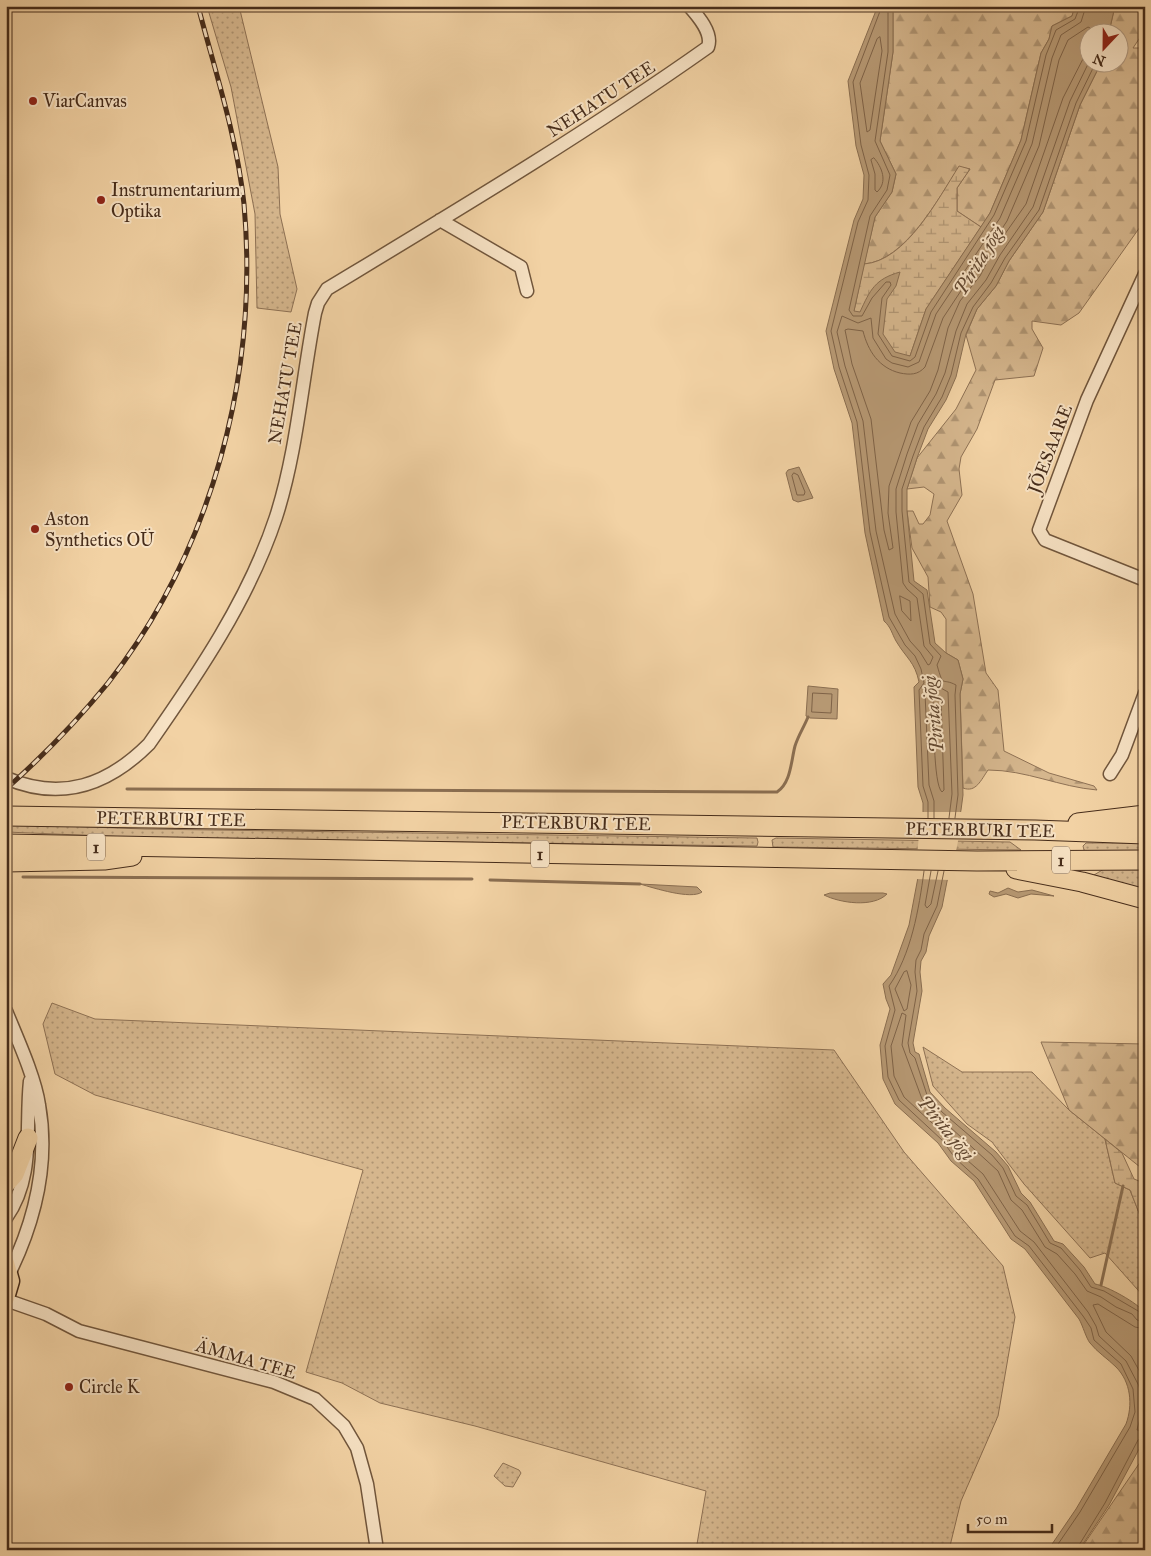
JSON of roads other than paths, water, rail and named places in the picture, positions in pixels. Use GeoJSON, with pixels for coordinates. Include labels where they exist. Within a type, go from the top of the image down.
{"type":"FeatureCollection","features":[{"type":"Feature","properties":{"kind":"highway"},"geometry":{"type":"LineString","coordinates":[[1035,830],[1145,815]]}},
{"type":"Feature","properties":{"kind":"highway","name":"PETERBURI TEE"},"geometry":{"type":"LineString","coordinates":[[6,816],[981,829],[1145,834]]}},
{"type":"Feature","properties":{"kind":"highway","name":"PETERBURI TEE"},"geometry":{"type":"LineString","coordinates":[[6,844],[185,849],[896,859],[978,862],[1145,860]]}},
{"type":"Feature","properties":{"kind":"highway"},"geometry":{"type":"LineString","coordinates":[[6,862],[104,860],[185,849]]}},
{"type":"Feature","properties":{"kind":"highway"},"geometry":{"type":"LineString","coordinates":[[978,862],[1082,882],[1145,898]]}},
{"type":"Feature","properties":{"kind":"highway"},"geometry":{"type":"LineString","coordinates":[[6,1183],[14,1174],[28,1138]]}},
{"type":"Feature","properties":{"kind":"main road"},"geometry":{"type":"LineString","coordinates":[[6,1299],[11,1281],[8,1267]]}},
{"type":"Feature","properties":{"kind":"street","name":"NEHATU TEE"},"geometry":{"type":"LineString","coordinates":[[6,778],[42,789],[78,786],[111,775],[132,761],[149,744],[244,594],[266,545],[284,487],[318,302],[327,289],[641,95],[708,47],[710,41],[708,33],[689,6]]}},
{"type":"Feature","properties":{"kind":"street"},"geometry":{"type":"LineString","coordinates":[[440,220],[521,267],[527,291]]}},
{"type":"Feature","properties":{"kind":"street","name":"JÕESAARE"},"geometry":{"type":"LineString","coordinates":[[1145,274],[1087,400],[1039,530],[1045,540],[1145,580]]}},
{"type":"Feature","properties":{"kind":"street"},"geometry":{"type":"LineString","coordinates":[[1110,774],[1122,755],[1145,693]]}},
{"type":"Feature","properties":{"kind":"street"},"geometry":{"type":"LineString","coordinates":[[6,1011],[39,1103],[42,1133],[41,1168],[36,1199],[27,1228],[8,1267]]}},
{"type":"Feature","properties":{"kind":"street"},"geometry":{"type":"LineString","coordinates":[[6,1218],[17,1201],[25,1180],[28,1138],[27,1105],[30,1076]]}},
{"type":"Feature","properties":{"kind":"street","name":"ÄMMA TEE"},"geometry":{"type":"LineString","coordinates":[[6,1299],[46,1314],[79,1331],[274,1382],[315,1399],[344,1426],[357,1448],[367,1484],[377,1550]]}},
{"type":"Feature","properties":{"kind":"water","name":"Pirita jõgi"},"geometry":{"type":"Polygon","coordinates":[[[875,6],[893,6],[893,52],[880,141],[896,174],[892,192],[875,217],[854,311],[860,312],[874,286],[885,278],[900,272],[896,286],[887,299],[883,334],[895,352],[910,356],[926,309],[990,213],[1021,140],[1041,53],[1049,39],[1052,26],[1072,16],[1075,6],[1115,6],[1111,22],[1078,22],[1078,72],[1096,72],[1080,105],[1043,212],[1009,261],[996,286],[977,309],[966,334],[956,377],[946,400],[928,429],[907,489],[907,511],[914,581],[927,590],[935,643],[946,653],[958,660],[963,679],[960,694],[963,795],[942,907],[929,936],[926,952],[921,961],[922,991],[913,1043],[915,1052],[919,1054],[930,1092],[945,1108],[996,1152],[1008,1166],[1021,1193],[1030,1202],[1054,1241],[1063,1244],[1084,1267],[1095,1284],[1122,1295],[1145,1313],[1145,1438],[1109,1505],[1079,1550],[1048,1550],[1076,1509],[1126,1424],[1130,1409],[1128,1387],[1116,1367],[1090,1343],[1079,1319],[1025,1249],[1011,1239],[974,1181],[951,1161],[938,1143],[895,1104],[883,1079],[880,1045],[890,1009],[883,984],[891,975],[909,925],[923,840],[923,803],[918,787],[914,687],[919,682],[913,665],[884,621],[865,533],[852,423],[834,369],[826,331],[854,220],[863,199],[864,175],[856,146],[848,81],[877,8],[875,6]]]}},
{"type":"Feature","properties":{"kind":"water"},"geometry":{"type":"Polygon","coordinates":[[[799,467],[813,498],[798,502],[793,500],[786,473],[788,470],[799,467]]]}},
{"type":"Feature","properties":{"kind":"water"},"geometry":{"type":"Polygon","coordinates":[[[808,686],[838,689],[837,719],[810,718],[806,716],[808,686]]]}},
{"type":"Feature","properties":{"kind":"water"},"geometry":{"type":"Polygon","coordinates":[[[640,884],[697,887],[702,892],[690,895],[681,894],[640,884]]]}},
{"type":"Feature","properties":{"kind":"water"},"geometry":{"type":"Polygon","coordinates":[[[1008,888],[1018,892],[1032,890],[1054,896],[1031,894],[1018,898],[1006,894],[994,897],[989,894],[990,891],[998,893],[1008,888]]]}},
{"type":"Feature","properties":{"kind":"water"},"geometry":{"type":"Polygon","coordinates":[[[830,893],[887,894],[874,901],[856,903],[824,895],[830,893]]]}},
{"type":"Feature","properties":{"kind":"waterway"},"geometry":{"type":"LineString","coordinates":[[127,789],[777,792],[782,788],[788,777],[795,746],[808,717]]}},
{"type":"Feature","properties":{"kind":"waterway"},"geometry":{"type":"LineString","coordinates":[[23,877],[472,879]]}},
{"type":"Feature","properties":{"kind":"waterway"},"geometry":{"type":"LineString","coordinates":[[490,880],[640,884]]}},
{"type":"Feature","properties":{"kind":"waterway"},"geometry":{"type":"LineString","coordinates":[[1101,1285],[1123,1186]]}},
{"type":"Feature","properties":{"kind":"railway"},"geometry":{"type":"LineString","coordinates":[[6,789],[84,711],[108,683],[145,631],[176,575],[201,517],[221,457],[235,394],[244,331],[247,268],[244,204],[231,129],[198,6]]}},
{"type":"Feature","properties":{"kind":"place","name":"ViarCanvas"},"geometry":{"type":"Point","coordinates":[33,101]}},
{"type":"Feature","properties":{"kind":"place","name":"Instrumentarium Optika"},"geometry":{"type":"Point","coordinates":[101,200]}},
{"type":"Feature","properties":{"kind":"place","name":"Aston Synthetics OÜ"},"geometry":{"type":"Point","coordinates":[35,529]}},
{"type":"Feature","properties":{"kind":"place","name":"Circle K"},"geometry":{"type":"Point","coordinates":[69,1387]}}]}
